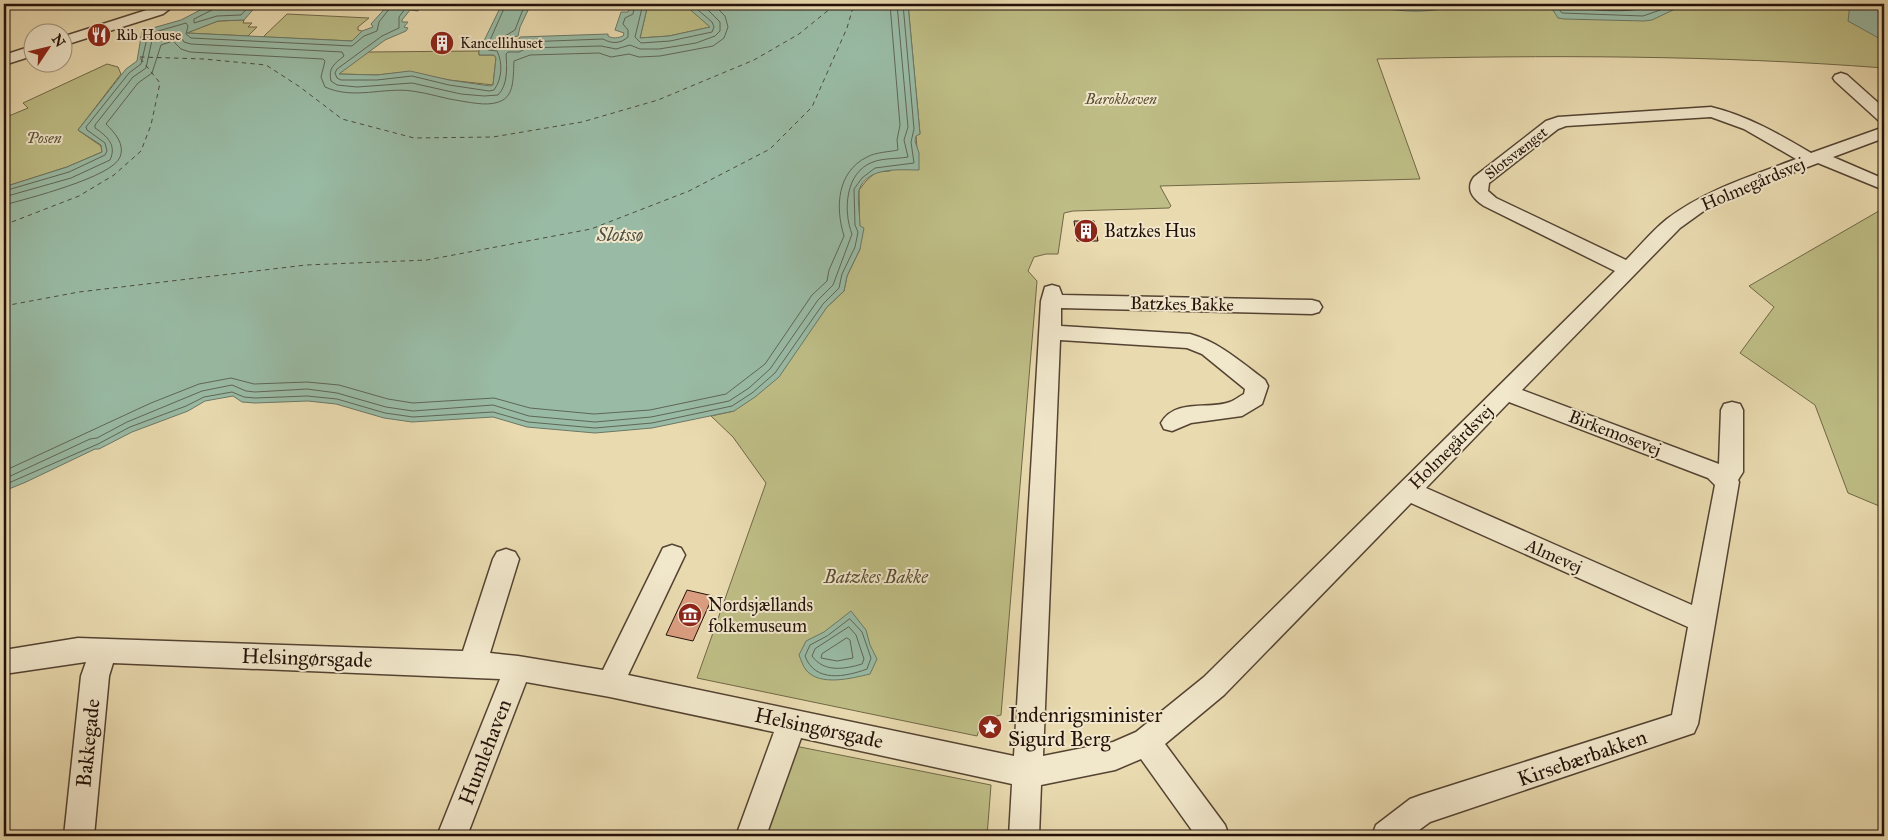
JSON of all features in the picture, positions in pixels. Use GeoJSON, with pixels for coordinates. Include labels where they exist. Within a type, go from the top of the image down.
{"type":"FeatureCollection","features":[{"type":"Feature","properties":{"kind":"street"},"geometry":{"type":"LineString","coordinates":[[72,39],[158,11],[169,4]]}},
{"type":"Feature","properties":{"kind":"street"},"geometry":{"type":"LineString","coordinates":[[4,60],[22,54]]}},
{"type":"Feature","properties":{"kind":"street"},"geometry":{"type":"LineString","coordinates":[[1841,78],[1884,116]]}},
{"type":"Feature","properties":{"kind":"street","name":"Slotsvænget"},"geometry":{"type":"LineString","coordinates":[[1628,269],[1490,202],[1480,195],[1478,190],[1480,181],[1552,125],[1564,121],[1711,112],[1726,114],[1814,158]]}},
{"type":"Feature","properties":{"kind":"street","name":"Holmegårdsvej"},"geometry":{"type":"LineString","coordinates":[[1028,773],[1115,756],[1146,742],[1214,686],[1674,224],[1699,206],[1723,193],[1884,132]]}},
{"type":"Feature","properties":{"kind":"street"},"geometry":{"type":"LineString","coordinates":[[1814,158],[1884,185]]}},
{"type":"Feature","properties":{"kind":"street","name":"Batzkes Bakke"},"geometry":{"type":"LineString","coordinates":[[1024,836],[1051,296],[1312,307]]}},
{"type":"Feature","properties":{"kind":"street","name":"Batzkes Bakke"},"geometry":{"type":"LineString","coordinates":[[1050,332],[1190,341],[1209,349],[1257,386],[1254,398],[1234,410],[1186,415],[1172,423]]}},
{"type":"Feature","properties":{"kind":"street","name":"Birkemosevej"},"geometry":{"type":"LineString","coordinates":[[1505,392],[1707,468],[1723,477]]}},
{"type":"Feature","properties":{"kind":"street"},"geometry":{"type":"LineString","coordinates":[[1702,621],[1726,482],[1723,477],[1731,472],[1732,410]]}},
{"type":"Feature","properties":{"kind":"street","name":"Almevej"},"geometry":{"type":"LineString","coordinates":[[1408,491],[1702,621]]}},
{"type":"Feature","properties":{"kind":"street"},"geometry":{"type":"LineString","coordinates":[[610,684],[672,554]]}},
{"type":"Feature","properties":{"kind":"street"},"geometry":{"type":"LineString","coordinates":[[474,664],[506,558]]}},
{"type":"Feature","properties":{"kind":"street","name":"Kirsebærbakken"},"geometry":{"type":"LineString","coordinates":[[1387,836],[1421,810],[1684,724],[1702,621]]}},
{"type":"Feature","properties":{"kind":"street","name":"Helsingørsgade"},"geometry":{"type":"LineString","coordinates":[[4,662],[78,650],[474,664],[518,668],[610,684],[1028,773]]}},
{"type":"Feature","properties":{"kind":"street","name":"Bakkegade"},"geometry":{"type":"LineString","coordinates":[[79,836],[96,676],[103,651]]}},
{"type":"Feature","properties":{"kind":"street","name":"Humlehaven"},"geometry":{"type":"LineString","coordinates":[[452,836],[518,668]]}},
{"type":"Feature","properties":{"kind":"street"},"geometry":{"type":"LineString","coordinates":[[751,836],[792,722]]}},
{"type":"Feature","properties":{"kind":"street"},"geometry":{"type":"LineString","coordinates":[[1146,742],[1214,836]]}},
{"type":"Feature","properties":{"kind":"green space"},"geometry":{"type":"Polygon","coordinates":[[[648,4],[687,4],[685,5],[711,27],[669,36],[640,38],[648,4]]]}},
{"type":"Feature","properties":{"kind":"green space","name":"Barokhaven"},"geometry":{"type":"Polygon","coordinates":[[[908,4],[1884,4],[1884,68],[1694,58],[1504,57],[1377,59],[1420,179],[1160,186],[1171,206],[1169,208],[1073,211],[1064,213],[1058,254],[1034,257],[1028,271],[1037,281],[1001,715],[985,721],[977,736],[697,678],[766,483],[733,437],[711,416],[734,411],[827,307],[844,291],[847,276],[860,249],[859,190],[876,172],[890,171],[917,149],[916,135],[920,134],[908,4]]]}},
{"type":"Feature","properties":{"kind":"green space"},"geometry":{"type":"Polygon","coordinates":[[[287,14],[369,18],[358,27],[358,30],[362,31],[352,41],[263,37],[287,14]]]}},
{"type":"Feature","properties":{"kind":"green space"},"geometry":{"type":"Polygon","coordinates":[[[244,20],[243,23],[252,23],[248,27],[257,27],[248,36],[186,33],[218,21],[244,20]]]}},
{"type":"Feature","properties":{"kind":"green space"},"geometry":{"type":"Polygon","coordinates":[[[479,51],[479,55],[494,55],[496,58],[493,85],[449,80],[407,72],[377,75],[338,74],[367,52],[479,51]]]}},
{"type":"Feature","properties":{"kind":"green space","name":"Posen"},"geometry":{"type":"Polygon","coordinates":[[[107,64],[118,67],[121,74],[78,130],[101,146],[102,152],[67,167],[4,187],[4,118],[28,108],[23,103],[107,64]]]}},
{"type":"Feature","properties":{"kind":"green space"},"geometry":{"type":"Polygon","coordinates":[[[1884,208],[1884,508],[1848,493],[1815,405],[1740,353],[1774,307],[1749,286],[1884,208]]]}},
{"type":"Feature","properties":{"kind":"green space"},"geometry":{"type":"Polygon","coordinates":[[[795,746],[991,785],[987,836],[762,836],[795,746]]]}},
{"type":"Feature","properties":{"kind":"water","name":"Slotssø"},"geometry":{"type":"Polygon","coordinates":[[[212,4],[258,4],[244,20],[218,21],[187,33],[352,41],[362,31],[373,27],[371,24],[389,4],[422,4],[418,11],[410,10],[402,20],[402,22],[408,22],[404,27],[408,28],[406,31],[385,40],[339,74],[377,75],[410,71],[449,80],[490,86],[493,85],[496,58],[494,55],[479,55],[479,51],[502,4],[531,4],[520,27],[518,36],[510,38],[509,40],[511,41],[520,37],[608,34],[612,38],[621,37],[624,33],[615,30],[621,12],[628,12],[630,7],[622,7],[623,4],[648,4],[640,38],[669,36],[710,27],[685,5],[687,4],[908,4],[920,134],[916,136],[915,141],[919,153],[919,170],[885,171],[869,177],[863,182],[858,197],[860,226],[864,228],[860,249],[847,276],[844,291],[827,307],[779,377],[734,411],[652,428],[595,433],[527,427],[493,417],[412,422],[384,418],[336,404],[308,401],[242,402],[233,396],[205,401],[188,411],[132,432],[99,449],[95,449],[4,491],[4,187],[67,167],[102,152],[101,145],[78,130],[126,69],[137,61],[142,31],[181,20],[212,4]]]}},
{"type":"Feature","properties":{"kind":"water"},"geometry":{"type":"Polygon","coordinates":[[[1364,4],[1459,4],[1436,10],[1412,11],[1364,4]]]}},
{"type":"Feature","properties":{"kind":"water"},"geometry":{"type":"Polygon","coordinates":[[[1549,4],[1671,4],[1675,9],[1652,20],[1644,21],[1564,19],[1558,18],[1549,4]]]}},
{"type":"Feature","properties":{"kind":"water"},"geometry":{"type":"Polygon","coordinates":[[[1850,4],[1884,4],[1884,41],[1848,21],[1850,4]]]}},
{"type":"Feature","properties":{"kind":"water"},"geometry":{"type":"Polygon","coordinates":[[[851,611],[866,630],[870,645],[877,659],[870,674],[836,680],[828,680],[812,675],[806,670],[799,655],[806,641],[824,632],[851,611]]]}},
{"type":"Feature","properties":{"kind":"building","name":"Batzkes Hus"},"geometry":{"type":"Polygon","coordinates":[[[1074,221],[1094,221],[1098,241],[1077,241],[1074,221]]]}},
{"type":"Feature","properties":{"kind":"building","name":"Nordsjællands folkemuseum"},"geometry":{"type":"Polygon","coordinates":[[[687,590],[713,596],[693,641],[666,635],[687,590]]]}},
{"type":"Feature","properties":{"kind":"ferry route"},"geometry":{"type":"LineString","coordinates":[[140,57],[204,59],[266,65],[300,87],[342,119],[414,138],[493,137],[582,122],[658,100],[754,60],[799,34],[836,4]]}},
{"type":"Feature","properties":{"kind":"ferry route"},"geometry":{"type":"LineString","coordinates":[[4,306],[79,292],[306,265],[427,260],[591,229],[689,191],[770,149],[812,107],[847,28],[854,4]]}},
{"type":"Feature","properties":{"kind":"ferry route"},"geometry":{"type":"LineString","coordinates":[[4,225],[79,196],[114,175],[141,151],[151,125],[160,83],[140,58]]}},
{"type":"Feature","properties":{"kind":"place","name":"Rib House"},"geometry":{"type":"Point","coordinates":[99,35]}},
{"type":"Feature","properties":{"kind":"place","name":"Kancellihuset"},"geometry":{"type":"Point","coordinates":[442,43]}},
{"type":"Feature","properties":{"kind":"place","name":"Batzkes Hus"},"geometry":{"type":"Point","coordinates":[1086,231]}},
{"type":"Feature","properties":{"kind":"place","name":"Nordsjællands folkemuseum"},"geometry":{"type":"Point","coordinates":[690,615]}},
{"type":"Feature","properties":{"kind":"place","name":"Indenrigsminister Sigurd Berg"},"geometry":{"type":"Point","coordinates":[990,727]}}]}
